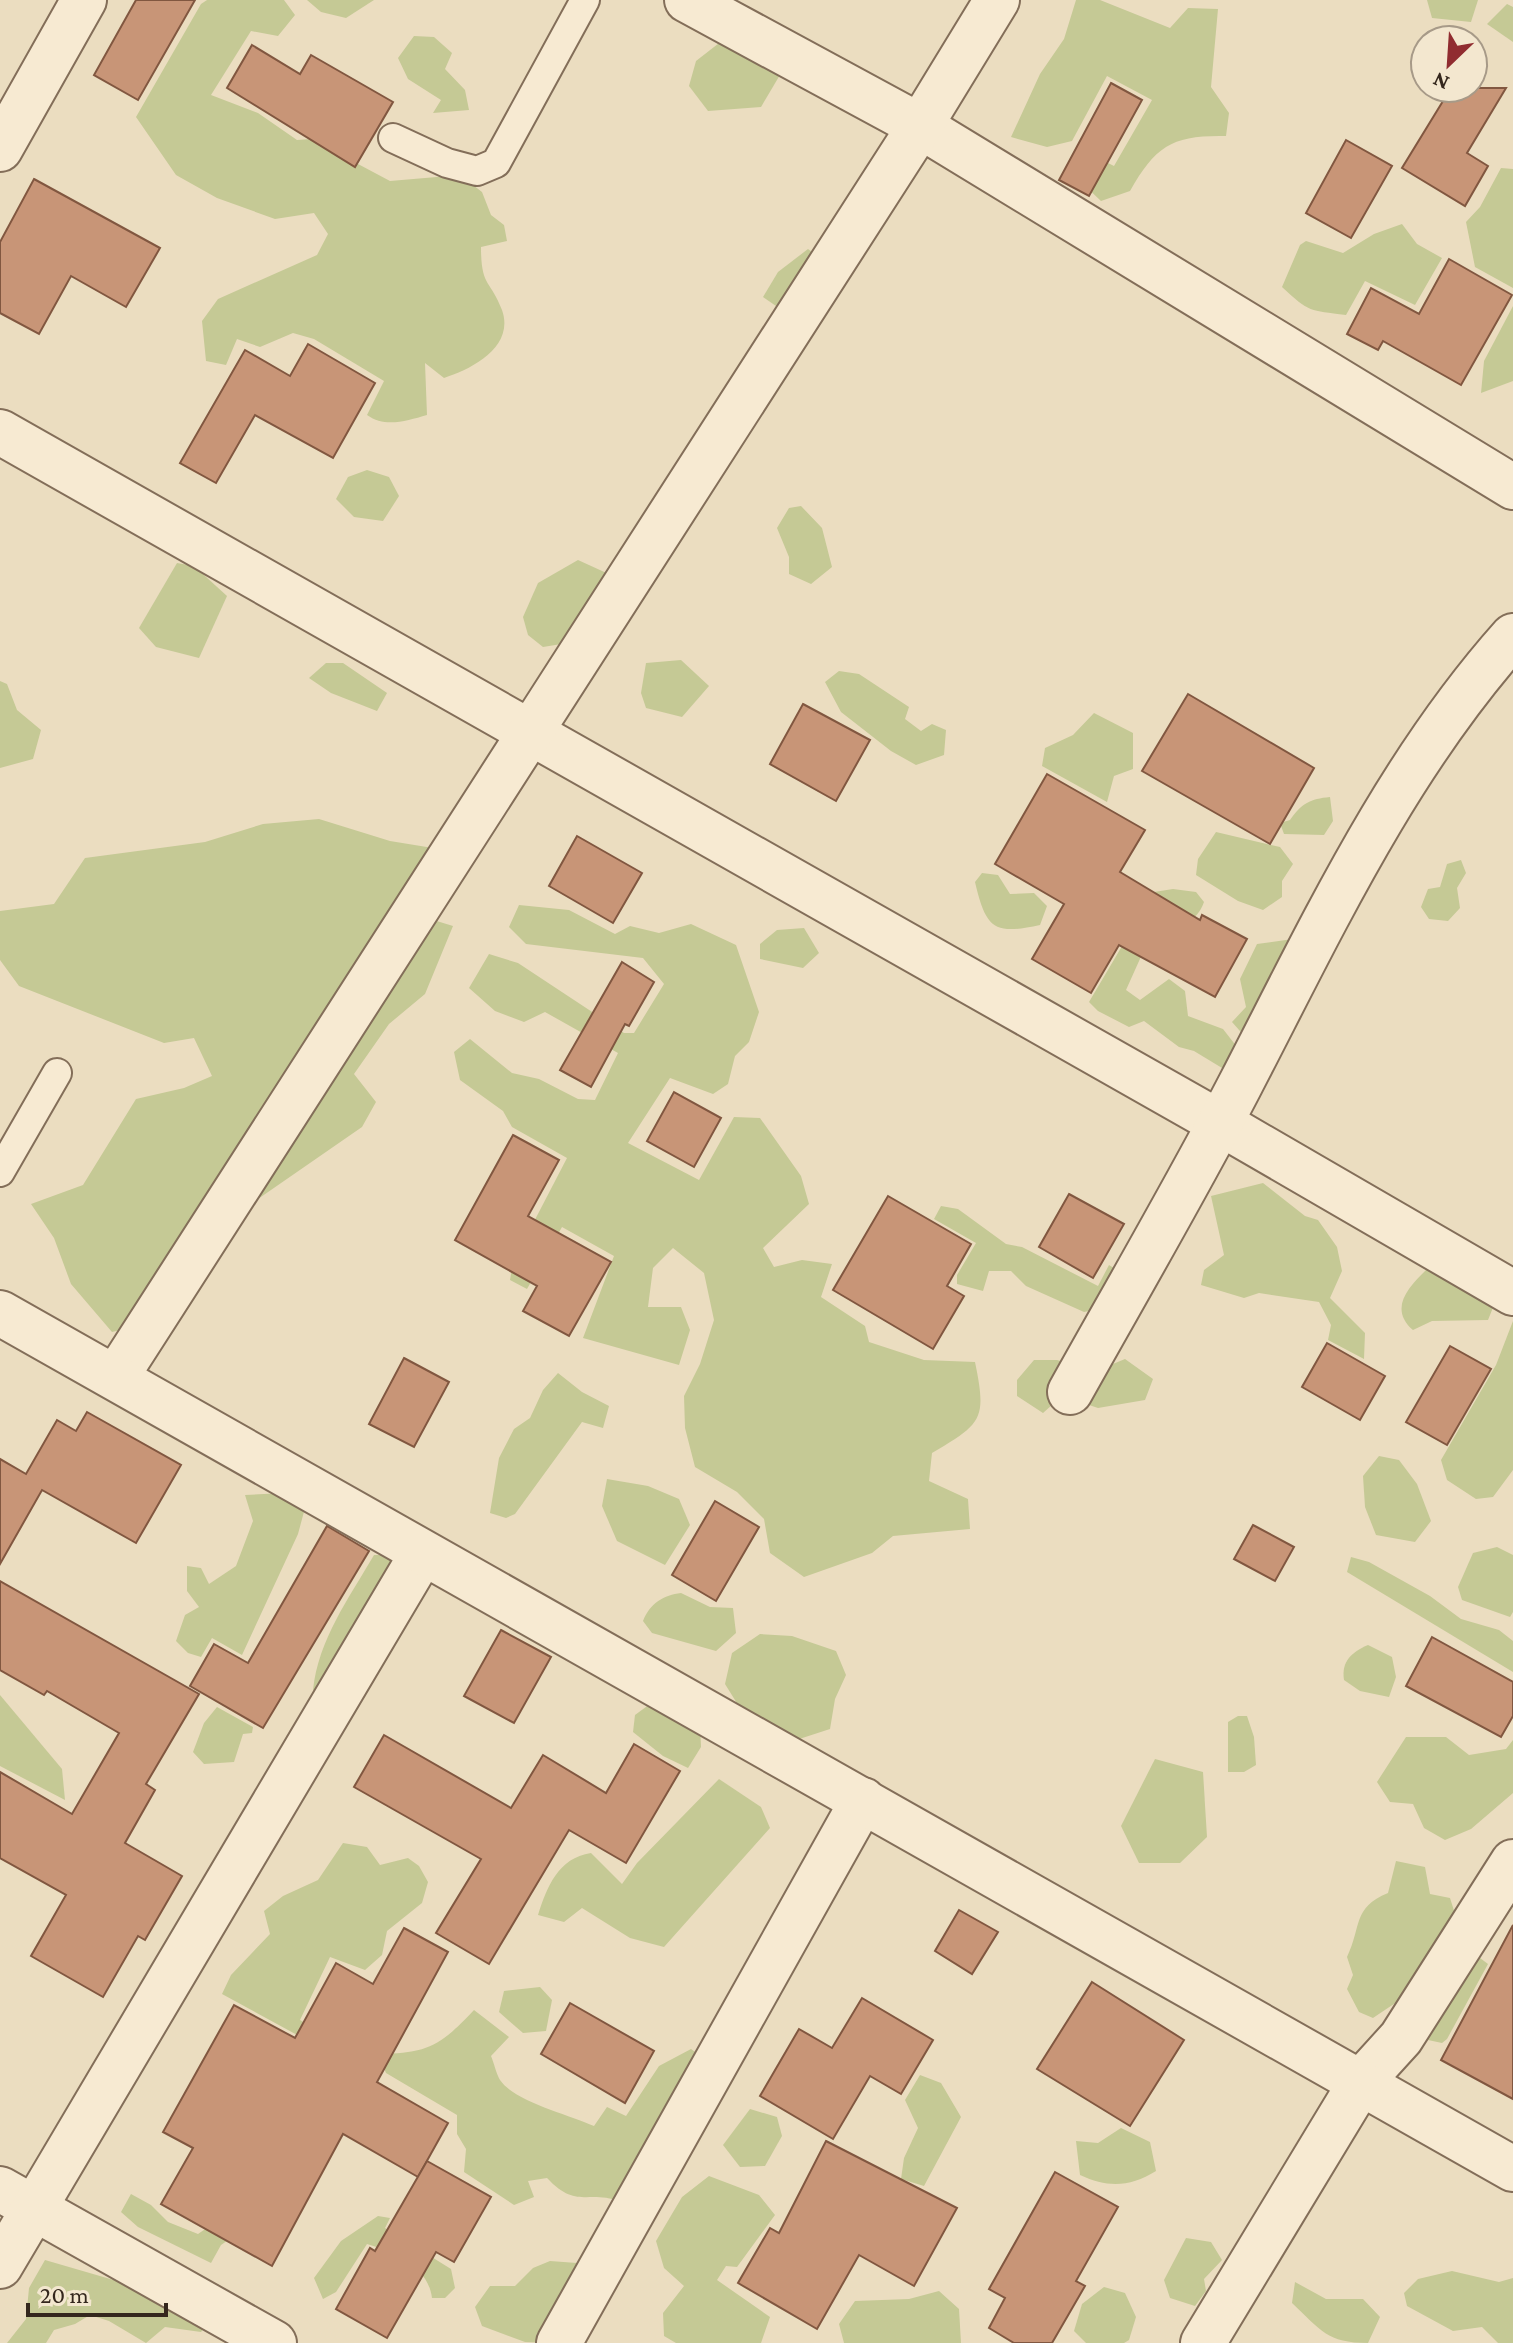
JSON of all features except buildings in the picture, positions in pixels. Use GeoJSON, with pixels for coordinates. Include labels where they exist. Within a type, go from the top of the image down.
{"type":"FeatureCollection","features":[{"type":"Feature","properties":{"kind":"street"},"geometry":{"type":"LineString","coordinates":[[0,149],[84,0]]}},
{"type":"Feature","properties":{"kind":"street"},"geometry":{"type":"LineString","coordinates":[[687,0],[920,126],[1513,487]]}},
{"type":"Feature","properties":{"kind":"street"},"geometry":{"type":"LineString","coordinates":[[116,1377],[920,126],[997,0]]}},
{"type":"Feature","properties":{"kind":"street"},"geometry":{"type":"LineString","coordinates":[[0,432],[1220,1123],[1513,1293]]}},
{"type":"Feature","properties":{"kind":"street"},"geometry":{"type":"LineString","coordinates":[[1070,1392],[1220,1123],[1360,852],[1434,734],[1513,636]]}},
{"type":"Feature","properties":{"kind":"street"},"geometry":{"type":"LineString","coordinates":[[0,1313],[1513,2169]]}},
{"type":"Feature","properties":{"kind":"street"},"geometry":{"type":"LineString","coordinates":[[0,2266],[16,2198],[422,1554]]}},
{"type":"Feature","properties":{"kind":"street"},"geometry":{"type":"LineString","coordinates":[[559,2343],[863,1800]]}},
{"type":"Feature","properties":{"kind":"street"},"geometry":{"type":"LineString","coordinates":[[1203,2343],[1361,2082],[1401,2038],[1513,1862]]}},
{"type":"Feature","properties":{"kind":"street"},"geometry":{"type":"LineString","coordinates":[[16,2198],[274,2343]]}},
{"type":"Feature","properties":{"kind":"lane"},"geometry":{"type":"LineString","coordinates":[[393,138],[447,163],[477,171],[496,163],[585,0]]}},
{"type":"Feature","properties":{"kind":"lane"},"geometry":{"type":"LineString","coordinates":[[0,1172],[57,1073]]}},
{"type":"Feature","properties":{"kind":"green space"},"geometry":{"type":"Polygon","coordinates":[[[207,0],[284,0],[295,15],[278,36],[251,31],[211,95],[258,113],[297,140],[311,139],[390,181],[460,175],[482,192],[491,215],[504,225],[507,241],[481,247],[484,276],[502,310],[502,335],[497,345],[478,362],[444,378],[425,363],[427,415],[388,422],[367,415],[384,381],[314,339],[293,333],[260,347],[237,339],[226,365],[206,361],[202,321],[218,299],[317,255],[328,234],[314,213],[275,219],[217,198],[176,175],[136,117],[201,4],[207,0]]]}},
{"type":"Feature","properties":{"kind":"green space"},"geometry":{"type":"Polygon","coordinates":[[[307,0],[374,0],[346,18],[321,12],[307,0]]]}},
{"type":"Feature","properties":{"kind":"green space"},"geometry":{"type":"Polygon","coordinates":[[[1076,0],[1100,0],[1170,28],[1188,8],[1218,9],[1211,87],[1229,113],[1226,136],[1192,138],[1168,146],[1149,163],[1130,191],[1101,201],[1082,183],[1090,154],[1114,166],[1152,100],[1107,76],[1072,141],[1047,147],[1011,137],[1040,74],[1064,39],[1076,0]]]}},
{"type":"Feature","properties":{"kind":"green space"},"geometry":{"type":"Polygon","coordinates":[[[1427,0],[1478,0],[1471,22],[1432,18],[1427,0]]]}},
{"type":"Feature","properties":{"kind":"green space"},"geometry":{"type":"Polygon","coordinates":[[[1507,4],[1513,7],[1513,42],[1489,24],[1507,4]]]}},
{"type":"Feature","properties":{"kind":"green space"},"geometry":{"type":"Polygon","coordinates":[[[414,36],[434,37],[452,53],[445,69],[465,90],[469,110],[433,113],[441,100],[408,79],[398,58],[414,36]]]}},
{"type":"Feature","properties":{"kind":"green space"},"geometry":{"type":"Polygon","coordinates":[[[723,40],[790,58],[761,107],[708,111],[689,86],[696,61],[723,40]]]}},
{"type":"Feature","properties":{"kind":"green space"},"geometry":{"type":"Polygon","coordinates":[[[1501,168],[1513,169],[1513,288],[1475,267],[1466,222],[1480,207],[1501,168]]]}},
{"type":"Feature","properties":{"kind":"green space"},"geometry":{"type":"Polygon","coordinates":[[[1402,224],[1417,244],[1442,258],[1415,305],[1365,281],[1346,315],[1311,309],[1282,287],[1300,245],[1306,241],[1343,253],[1374,234],[1402,224]]]}},
{"type":"Feature","properties":{"kind":"green space"},"geometry":{"type":"Polygon","coordinates":[[[808,249],[832,267],[789,315],[763,297],[778,272],[808,249]]]}},
{"type":"Feature","properties":{"kind":"green space"},"geometry":{"type":"Polygon","coordinates":[[[1513,306],[1513,381],[1481,393],[1484,361],[1513,306]]]}},
{"type":"Feature","properties":{"kind":"green space"},"geometry":{"type":"Polygon","coordinates":[[[367,470],[389,477],[399,496],[383,521],[354,517],[336,499],[348,477],[367,470]]]}},
{"type":"Feature","properties":{"kind":"green space"},"geometry":{"type":"Polygon","coordinates":[[[801,506],[822,528],[832,567],[811,584],[789,574],[789,557],[777,528],[789,508],[801,506]]]}},
{"type":"Feature","properties":{"kind":"green space"},"geometry":{"type":"Polygon","coordinates":[[[578,560],[613,576],[592,639],[543,647],[528,635],[523,617],[538,583],[578,560]]]}},
{"type":"Feature","properties":{"kind":"green space"},"geometry":{"type":"Polygon","coordinates":[[[177,563],[194,566],[227,596],[199,658],[156,647],[139,628],[177,563]]]}},
{"type":"Feature","properties":{"kind":"green space"},"geometry":{"type":"Polygon","coordinates":[[[681,660],[709,686],[682,717],[646,708],[641,693],[646,663],[681,660]]]}},
{"type":"Feature","properties":{"kind":"green space"},"geometry":{"type":"Polygon","coordinates":[[[326,663],[343,663],[387,693],[377,711],[331,693],[309,678],[326,663]]]}},
{"type":"Feature","properties":{"kind":"green space"},"geometry":{"type":"Polygon","coordinates":[[[839,671],[859,674],[909,707],[905,719],[921,731],[932,724],[946,730],[944,755],[916,765],[891,751],[841,712],[825,682],[839,671]]]}},
{"type":"Feature","properties":{"kind":"green space"},"geometry":{"type":"Polygon","coordinates":[[[0,681],[7,684],[17,710],[41,730],[33,759],[0,768],[0,681]]]}},
{"type":"Feature","properties":{"kind":"green space"},"geometry":{"type":"Polygon","coordinates":[[[1094,713],[1133,733],[1133,769],[1114,776],[1107,802],[1042,766],[1045,748],[1073,735],[1094,713]]]}},
{"type":"Feature","properties":{"kind":"green space"},"geometry":{"type":"Polygon","coordinates":[[[1330,797],[1333,821],[1324,835],[1284,834],[1280,823],[1290,820],[1307,803],[1330,797]]]}},
{"type":"Feature","properties":{"kind":"green space"},"geometry":{"type":"Polygon","coordinates":[[[319,819],[390,841],[439,849],[417,915],[453,926],[425,994],[389,1024],[354,1074],[376,1102],[362,1127],[200,1239],[183,1315],[112,1332],[71,1284],[54,1238],[31,1204],[83,1185],[136,1099],[184,1088],[212,1076],[194,1038],[164,1043],[19,986],[0,960],[0,911],[54,904],[85,858],[205,842],[263,824],[319,819]]]}},
{"type":"Feature","properties":{"kind":"green space"},"geometry":{"type":"Polygon","coordinates":[[[1216,832],[1280,847],[1293,864],[1282,881],[1282,897],[1263,910],[1238,901],[1196,875],[1198,859],[1216,832]]]}},
{"type":"Feature","properties":{"kind":"green space"},"geometry":{"type":"Polygon","coordinates":[[[1461,860],[1466,873],[1457,888],[1460,908],[1448,921],[1429,919],[1421,907],[1428,889],[1440,887],[1447,864],[1461,860]]]}},
{"type":"Feature","properties":{"kind":"green space"},"geometry":{"type":"Polygon","coordinates":[[[982,873],[998,875],[1010,894],[1034,893],[1047,906],[1040,925],[1012,929],[994,925],[983,910],[975,882],[982,873]]]}},
{"type":"Feature","properties":{"kind":"green space"},"geometry":{"type":"Polygon","coordinates":[[[1173,889],[1196,892],[1204,902],[1188,923],[1148,941],[1126,990],[1140,1000],[1169,979],[1185,991],[1188,1016],[1223,1029],[1244,1056],[1227,1071],[1194,1051],[1179,1047],[1144,1021],[1129,1027],[1098,1011],[1089,1002],[1154,892],[1173,889]]]}},
{"type":"Feature","properties":{"kind":"green space"},"geometry":{"type":"Polygon","coordinates":[[[519,905],[569,910],[615,934],[630,926],[659,933],[691,924],[736,945],[759,1012],[749,1042],[735,1056],[728,1084],[713,1094],[670,1078],[628,1143],[699,1180],[734,1117],[760,1118],[801,1176],[809,1204],[763,1248],[774,1267],[802,1260],[832,1264],[821,1297],[865,1326],[869,1342],[924,1360],[975,1362],[980,1396],[977,1418],[962,1434],[932,1453],[929,1481],[968,1499],[970,1529],[893,1536],[872,1553],[804,1577],[770,1553],[764,1519],[737,1492],[695,1467],[685,1428],[684,1396],[700,1364],[714,1320],[704,1273],[673,1248],[653,1268],[648,1307],[681,1307],[690,1330],[679,1365],[583,1338],[614,1256],[562,1227],[527,1289],[510,1280],[513,1262],[567,1158],[512,1127],[503,1111],[460,1080],[454,1052],[470,1039],[512,1073],[539,1079],[578,1099],[595,1100],[618,1053],[545,1012],[524,1022],[495,1011],[469,988],[489,954],[518,963],[624,1033],[634,1033],[664,984],[643,958],[526,944],[509,927],[519,905]]]}},
{"type":"Feature","properties":{"kind":"green space"},"geometry":{"type":"Polygon","coordinates":[[[804,928],[819,953],[803,968],[760,959],[760,944],[777,930],[804,928]]]}},
{"type":"Feature","properties":{"kind":"green space"},"geometry":{"type":"Polygon","coordinates":[[[1300,938],[1320,971],[1302,1010],[1296,1019],[1278,1032],[1247,1039],[1232,1022],[1246,1007],[1240,979],[1257,944],[1300,938]]]}},
{"type":"Feature","properties":{"kind":"green space"},"geometry":{"type":"Polygon","coordinates":[[[1263,1183],[1305,1216],[1318,1220],[1337,1247],[1342,1271],[1330,1298],[1365,1333],[1364,1359],[1328,1340],[1331,1325],[1319,1302],[1259,1293],[1244,1298],[1201,1285],[1204,1270],[1224,1255],[1211,1196],[1263,1183]]]}},
{"type":"Feature","properties":{"kind":"green space"},"geometry":{"type":"Polygon","coordinates":[[[941,1206],[958,1209],[1006,1244],[1022,1247],[1098,1286],[1109,1265],[1117,1270],[1108,1307],[1084,1312],[1026,1286],[1011,1271],[989,1271],[983,1291],[957,1284],[957,1275],[976,1243],[934,1219],[941,1206]]]}},
{"type":"Feature","properties":{"kind":"green space"},"geometry":{"type":"Polygon","coordinates":[[[1427,1269],[1498,1295],[1488,1320],[1432,1321],[1413,1330],[1402,1314],[1402,1306],[1408,1290],[1427,1269]]]}},
{"type":"Feature","properties":{"kind":"green space"},"geometry":{"type":"Polygon","coordinates":[[[1513,1321],[1513,1470],[1493,1497],[1476,1499],[1447,1480],[1441,1460],[1496,1365],[1513,1321]]]}},
{"type":"Feature","properties":{"kind":"green space"},"geometry":{"type":"Polygon","coordinates":[[[1125,1359],[1153,1379],[1145,1400],[1098,1408],[1062,1396],[1043,1413],[1017,1396],[1017,1380],[1034,1360],[1057,1360],[1096,1371],[1125,1359]]]}},
{"type":"Feature","properties":{"kind":"green space"},"geometry":{"type":"Polygon","coordinates":[[[558,1373],[582,1392],[609,1406],[603,1428],[582,1422],[515,1514],[506,1518],[490,1513],[499,1458],[514,1429],[530,1418],[543,1390],[558,1373]]]}},
{"type":"Feature","properties":{"kind":"green space"},"geometry":{"type":"Polygon","coordinates":[[[1379,1456],[1399,1460],[1417,1484],[1431,1521],[1415,1542],[1376,1535],[1365,1507],[1363,1476],[1379,1456]]]}},
{"type":"Feature","properties":{"kind":"green space"},"geometry":{"type":"Polygon","coordinates":[[[607,1479],[648,1486],[679,1499],[690,1525],[665,1565],[617,1541],[602,1506],[607,1479]]]}},
{"type":"Feature","properties":{"kind":"green space"},"geometry":{"type":"Polygon","coordinates":[[[284,1493],[305,1508],[298,1534],[242,1655],[212,1638],[201,1657],[188,1653],[176,1641],[185,1615],[199,1607],[187,1591],[187,1566],[201,1568],[209,1584],[236,1566],[253,1521],[245,1495],[284,1493]]]}},
{"type":"Feature","properties":{"kind":"green space"},"geometry":{"type":"Polygon","coordinates":[[[1497,1547],[1513,1555],[1513,1612],[1510,1617],[1462,1600],[1458,1587],[1473,1553],[1497,1547]]]}},
{"type":"Feature","properties":{"kind":"green space"},"geometry":{"type":"Polygon","coordinates":[[[374,1555],[411,1555],[343,1701],[313,1690],[316,1672],[336,1620],[374,1555]]]}},
{"type":"Feature","properties":{"kind":"green space"},"geometry":{"type":"Polygon","coordinates":[[[1351,1557],[1369,1562],[1430,1596],[1461,1619],[1499,1630],[1513,1641],[1513,1672],[1347,1572],[1351,1557]]]}},
{"type":"Feature","properties":{"kind":"green space"},"geometry":{"type":"Polygon","coordinates":[[[681,1593],[710,1607],[733,1608],[736,1633],[716,1651],[652,1633],[643,1621],[650,1609],[663,1598],[681,1593]]]}},
{"type":"Feature","properties":{"kind":"green space"},"geometry":{"type":"Polygon","coordinates":[[[760,1634],[792,1636],[836,1651],[846,1675],[835,1699],[830,1729],[790,1742],[748,1721],[725,1684],[732,1653],[760,1634]]]}},
{"type":"Feature","properties":{"kind":"green space"},"geometry":{"type":"Polygon","coordinates":[[[1368,1645],[1392,1657],[1396,1677],[1389,1697],[1360,1691],[1344,1680],[1344,1668],[1349,1658],[1368,1645]]]}},
{"type":"Feature","properties":{"kind":"green space"},"geometry":{"type":"Polygon","coordinates":[[[0,1695],[62,1769],[65,1800],[0,1766],[0,1695]]]}},
{"type":"Feature","properties":{"kind":"green space"},"geometry":{"type":"Polygon","coordinates":[[[650,1704],[700,1724],[701,1747],[688,1768],[663,1756],[633,1732],[635,1715],[650,1704]]]}},
{"type":"Feature","properties":{"kind":"green space"},"geometry":{"type":"Polygon","coordinates":[[[217,1707],[253,1727],[252,1733],[243,1734],[234,1762],[204,1764],[193,1752],[204,1723],[217,1707]]]}},
{"type":"Feature","properties":{"kind":"green space"},"geometry":{"type":"Polygon","coordinates":[[[1238,1716],[1247,1716],[1254,1737],[1256,1765],[1244,1772],[1228,1772],[1228,1722],[1238,1716]]]}},
{"type":"Feature","properties":{"kind":"green space"},"geometry":{"type":"Polygon","coordinates":[[[1406,1737],[1446,1737],[1469,1755],[1506,1749],[1513,1740],[1513,1793],[1471,1829],[1445,1840],[1424,1828],[1413,1804],[1390,1802],[1377,1782],[1406,1737]]]}},
{"type":"Feature","properties":{"kind":"green space"},"geometry":{"type":"Polygon","coordinates":[[[1155,1759],[1203,1772],[1207,1837],[1180,1863],[1139,1863],[1121,1826],[1155,1759]]]}},
{"type":"Feature","properties":{"kind":"green space"},"geometry":{"type":"Polygon","coordinates":[[[719,1779],[761,1807],[770,1828],[664,1947],[630,1938],[582,1908],[564,1922],[538,1915],[556,1875],[562,1867],[580,1856],[591,1853],[622,1884],[637,1863],[719,1779]]]}},
{"type":"Feature","properties":{"kind":"green space"},"geometry":{"type":"Polygon","coordinates":[[[343,1843],[367,1847],[380,1865],[408,1858],[419,1866],[428,1882],[422,1903],[387,1931],[382,1955],[365,1970],[330,1957],[300,2020],[319,2032],[299,2036],[222,1994],[231,1975],[270,1934],[264,1911],[283,1896],[318,1880],[343,1843]]]}},
{"type":"Feature","properties":{"kind":"green space"},"geometry":{"type":"Polygon","coordinates":[[[1396,1861],[1425,1867],[1430,1894],[1450,1898],[1457,1920],[1440,1934],[1433,1965],[1427,1976],[1410,1993],[1373,2018],[1359,2012],[1347,1989],[1353,1975],[1347,1957],[1363,1912],[1388,1893],[1396,1861]]]}},
{"type":"Feature","properties":{"kind":"green space"},"geometry":{"type":"Polygon","coordinates":[[[1480,1958],[1488,1964],[1447,2039],[1442,2043],[1428,2040],[1432,2030],[1434,1998],[1459,1962],[1480,1958]]]}},
{"type":"Feature","properties":{"kind":"green space"},"geometry":{"type":"Polygon","coordinates":[[[540,1987],[552,2000],[546,2031],[523,2033],[499,2012],[504,1991],[540,1987]]]}},
{"type":"Feature","properties":{"kind":"green space"},"geometry":{"type":"Polygon","coordinates":[[[474,2010],[509,2037],[491,2056],[500,2080],[507,2088],[529,2101],[594,2126],[607,2107],[626,2116],[659,2066],[691,2049],[712,2064],[621,2202],[575,2196],[557,2188],[547,2178],[528,2181],[534,2197],[514,2205],[464,2172],[466,2149],[457,2134],[457,2115],[386,2073],[378,2054],[410,2052],[432,2045],[452,2032],[474,2010]]]}},
{"type":"Feature","properties":{"kind":"green space"},"geometry":{"type":"Polygon","coordinates":[[[920,2075],[941,2083],[961,2117],[924,2186],[901,2179],[904,2158],[918,2128],[905,2100],[920,2075]]]}},
{"type":"Feature","properties":{"kind":"green space"},"geometry":{"type":"Polygon","coordinates":[[[750,2109],[777,2117],[782,2136],[765,2166],[740,2167],[723,2145],[750,2109]]]}},
{"type":"Feature","properties":{"kind":"green space"},"geometry":{"type":"Polygon","coordinates":[[[1121,2128],[1150,2142],[1156,2171],[1119,2184],[1080,2175],[1076,2141],[1098,2143],[1121,2128]]]}},
{"type":"Feature","properties":{"kind":"green space"},"geometry":{"type":"Polygon","coordinates":[[[709,2176],[759,2195],[775,2215],[737,2267],[726,2266],[717,2280],[770,2317],[761,2343],[676,2343],[664,2336],[663,2313],[684,2286],[664,2268],[656,2241],[682,2197],[709,2176]]]}},
{"type":"Feature","properties":{"kind":"green space"},"geometry":{"type":"Polygon","coordinates":[[[131,2194],[151,2205],[168,2222],[198,2234],[217,2221],[237,2234],[221,2245],[211,2263],[138,2227],[121,2212],[131,2194]]]}},
{"type":"Feature","properties":{"kind":"green space"},"geometry":{"type":"Polygon","coordinates":[[[378,2216],[390,2218],[385,2228],[451,2269],[455,2288],[445,2298],[432,2298],[424,2277],[408,2262],[367,2244],[336,2292],[323,2299],[314,2278],[341,2241],[378,2216]]]}},
{"type":"Feature","properties":{"kind":"green space"},"geometry":{"type":"Polygon","coordinates":[[[1186,2238],[1211,2242],[1222,2260],[1204,2279],[1206,2291],[1195,2306],[1170,2298],[1164,2280],[1186,2238]]]}},
{"type":"Feature","properties":{"kind":"green space"},"geometry":{"type":"Polygon","coordinates":[[[45,2260],[148,2290],[214,2316],[201,2332],[165,2327],[146,2343],[109,2321],[90,2315],[75,2324],[54,2330],[46,2343],[7,2343],[26,2319],[29,2288],[45,2260]]]}},
{"type":"Feature","properties":{"kind":"green space"},"geometry":{"type":"Polygon","coordinates":[[[550,2261],[577,2263],[582,2281],[552,2343],[525,2342],[482,2326],[475,2307],[490,2286],[515,2286],[533,2268],[550,2261]]]}},
{"type":"Feature","properties":{"kind":"green space"},"geometry":{"type":"Polygon","coordinates":[[[1452,2271],[1499,2282],[1513,2278],[1513,2343],[1498,2343],[1482,2327],[1453,2331],[1407,2306],[1404,2293],[1418,2279],[1452,2271]]]}},
{"type":"Feature","properties":{"kind":"green space"},"geometry":{"type":"Polygon","coordinates":[[[1295,2282],[1326,2299],[1363,2299],[1380,2317],[1368,2343],[1343,2341],[1318,2328],[1292,2303],[1295,2282]]]}},
{"type":"Feature","properties":{"kind":"green space"},"geometry":{"type":"Polygon","coordinates":[[[1104,2287],[1125,2293],[1136,2317],[1129,2340],[1124,2343],[1086,2343],[1074,2331],[1082,2304],[1104,2287]]]}},
{"type":"Feature","properties":{"kind":"green space"},"geometry":{"type":"Polygon","coordinates":[[[939,2291],[959,2309],[961,2343],[844,2343],[839,2324],[855,2301],[909,2299],[939,2291]]]}}]}
